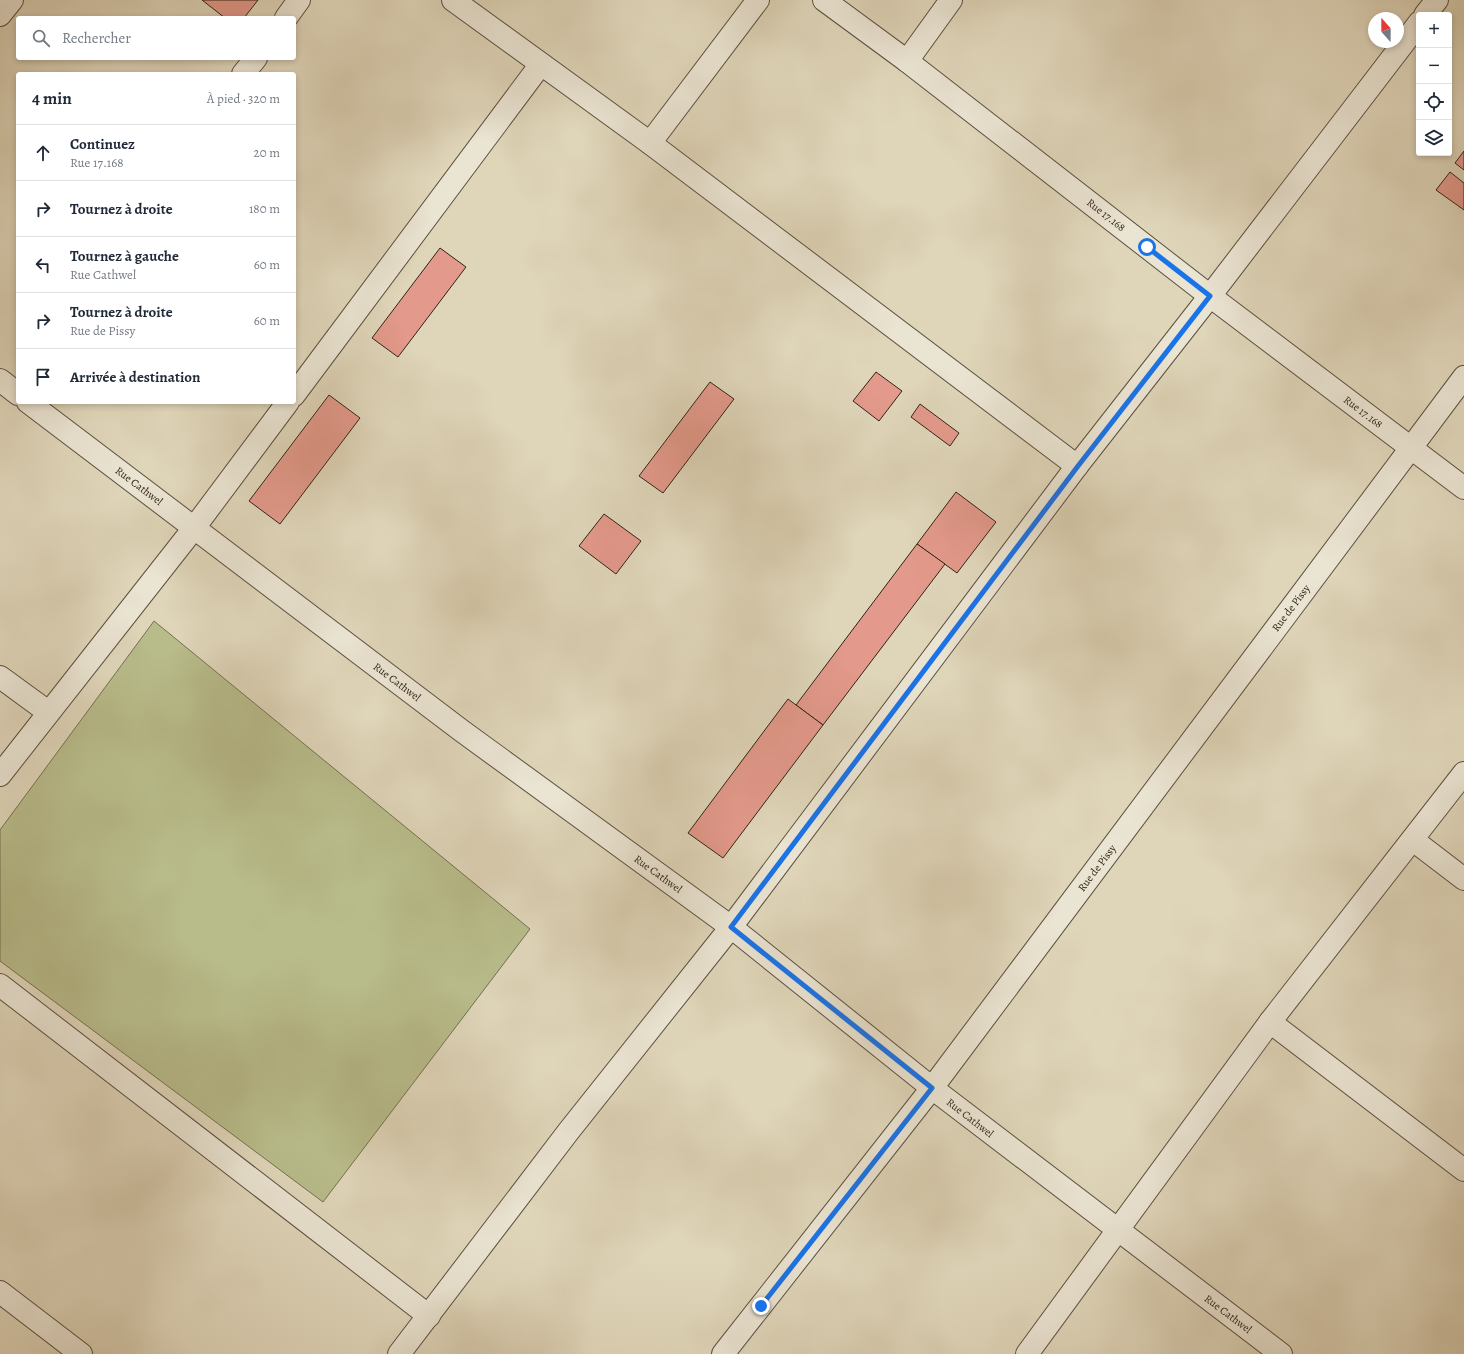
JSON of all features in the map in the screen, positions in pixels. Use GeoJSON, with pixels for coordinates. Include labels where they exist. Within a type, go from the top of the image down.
{"type":"FeatureCollection","features":[{"type":"Feature","properties":{"kind":"street"},"geometry":{"type":"LineString","coordinates":[[0,15],[12,0]]}},
{"type":"Feature","properties":{"kind":"street"},"geometry":{"type":"LineString","coordinates":[[287,16],[299,0]]}},
{"type":"Feature","properties":{"kind":"street"},"geometry":{"type":"LineString","coordinates":[[453,0],[650,143],[1078,466]]}},
{"type":"Feature","properties":{"kind":"street"},"geometry":{"type":"LineString","coordinates":[[650,143],[758,0]]}},
{"type":"Feature","properties":{"kind":"street","name":"Rue 17.168"},"geometry":{"type":"LineString","coordinates":[[824,0],[907,61],[1210,296],[1464,488]]}},
{"type":"Feature","properties":{"kind":"street"},"geometry":{"type":"LineString","coordinates":[[907,61],[951,0]]}},
{"type":"Feature","properties":{"kind":"street"},"geometry":{"type":"LineString","coordinates":[[1427,12],[1437,0]]}},
{"type":"Feature","properties":{"kind":"street"},"geometry":{"type":"LineString","coordinates":[[400,1354],[568,1132],[731,927],[1078,466],[1416,27]]}},
{"type":"Feature","properties":{"kind":"street"},"geometry":{"type":"LineString","coordinates":[[245,72],[254,60]]}},
{"type":"Feature","properties":{"kind":"street"},"geometry":{"type":"LineString","coordinates":[[296,392],[541,64]]}},
{"type":"Feature","properties":{"kind":"street","name":"Rue de Pissy"},"geometry":{"type":"LineString","coordinates":[[723,1354],[932,1088],[1464,377]]}},
{"type":"Feature","properties":{"kind":"street","name":"Rue Cathwel"},"geometry":{"type":"LineString","coordinates":[[31,404],[462,731],[731,927],[932,1088],[1281,1354]]}},
{"type":"Feature","properties":{"kind":"street"},"geometry":{"type":"LineString","coordinates":[[0,775],[194,528],[287,404]]}},
{"type":"Feature","properties":{"kind":"street"},"geometry":{"type":"LineString","coordinates":[[0,677],[48,712]]}},
{"type":"Feature","properties":{"kind":"street"},"geometry":{"type":"LineString","coordinates":[[1027,1354],[1270,1022],[1464,773]]}},
{"type":"Feature","properties":{"kind":"street"},"geometry":{"type":"LineString","coordinates":[[1413,840],[1464,879]]}},
{"type":"Feature","properties":{"kind":"street"},"geometry":{"type":"LineString","coordinates":[[1,988],[429,1316]]}},
{"type":"Feature","properties":{"kind":"street"},"geometry":{"type":"LineString","coordinates":[[1270,1022],[1464,1170]]}},
{"type":"Feature","properties":{"kind":"street"},"geometry":{"type":"LineString","coordinates":[[0,1292],[81,1354]]}},
{"type":"Feature","properties":{"kind":"green space"},"geometry":{"type":"Polygon","coordinates":[[[154,621],[530,929],[323,1202],[0,961],[0,830],[154,621]]]}},
{"type":"Feature","properties":{"kind":"building"},"geometry":{"type":"Polygon","coordinates":[[[202,0],[258,0],[246,16],[222,16],[202,0]]]}},
{"type":"Feature","properties":{"kind":"building"},"geometry":{"type":"Polygon","coordinates":[[[1464,151],[1464,170],[1455,163],[1464,151]]]}},
{"type":"Feature","properties":{"kind":"building"},"geometry":{"type":"Polygon","coordinates":[[[1450,172],[1464,183],[1464,210],[1436,190],[1450,172]]]}},
{"type":"Feature","properties":{"kind":"building"},"geometry":{"type":"Polygon","coordinates":[[[440,248],[466,267],[398,357],[372,338],[440,248]]]}},
{"type":"Feature","properties":{"kind":"building"},"geometry":{"type":"Polygon","coordinates":[[[876,372],[902,391],[879,421],[853,401],[876,372]]]}},
{"type":"Feature","properties":{"kind":"building"},"geometry":{"type":"Polygon","coordinates":[[[710,382],[734,399],[663,493],[639,476],[710,382]]]}},
{"type":"Feature","properties":{"kind":"building"},"geometry":{"type":"Polygon","coordinates":[[[329,395],[360,418],[280,524],[249,501],[329,395]]]}},
{"type":"Feature","properties":{"kind":"building"},"geometry":{"type":"Polygon","coordinates":[[[920,404],[959,433],[950,446],[911,417],[920,404]]]}},
{"type":"Feature","properties":{"kind":"building"},"geometry":{"type":"Polygon","coordinates":[[[956,492],[996,522],[957,573],[917,544],[956,492]]]}},
{"type":"Feature","properties":{"kind":"building"},"geometry":{"type":"Polygon","coordinates":[[[604,514],[641,541],[616,574],[579,546],[604,514]]]}},
{"type":"Feature","properties":{"kind":"building"},"geometry":{"type":"Polygon","coordinates":[[[917,544],[945,564],[823,725],[796,705],[917,544]]]}},
{"type":"Feature","properties":{"kind":"building"},"geometry":{"type":"Polygon","coordinates":[[[788,699],[823,725],[723,858],[688,833],[788,699]]]}},
{"type":"Feature","properties":{"kind":"route"},"geometry":{"type":"LineString","coordinates":[[761,1306],[932,1088],[731,927],[1078,466],[1210,296],[1147,247]]}}]}
